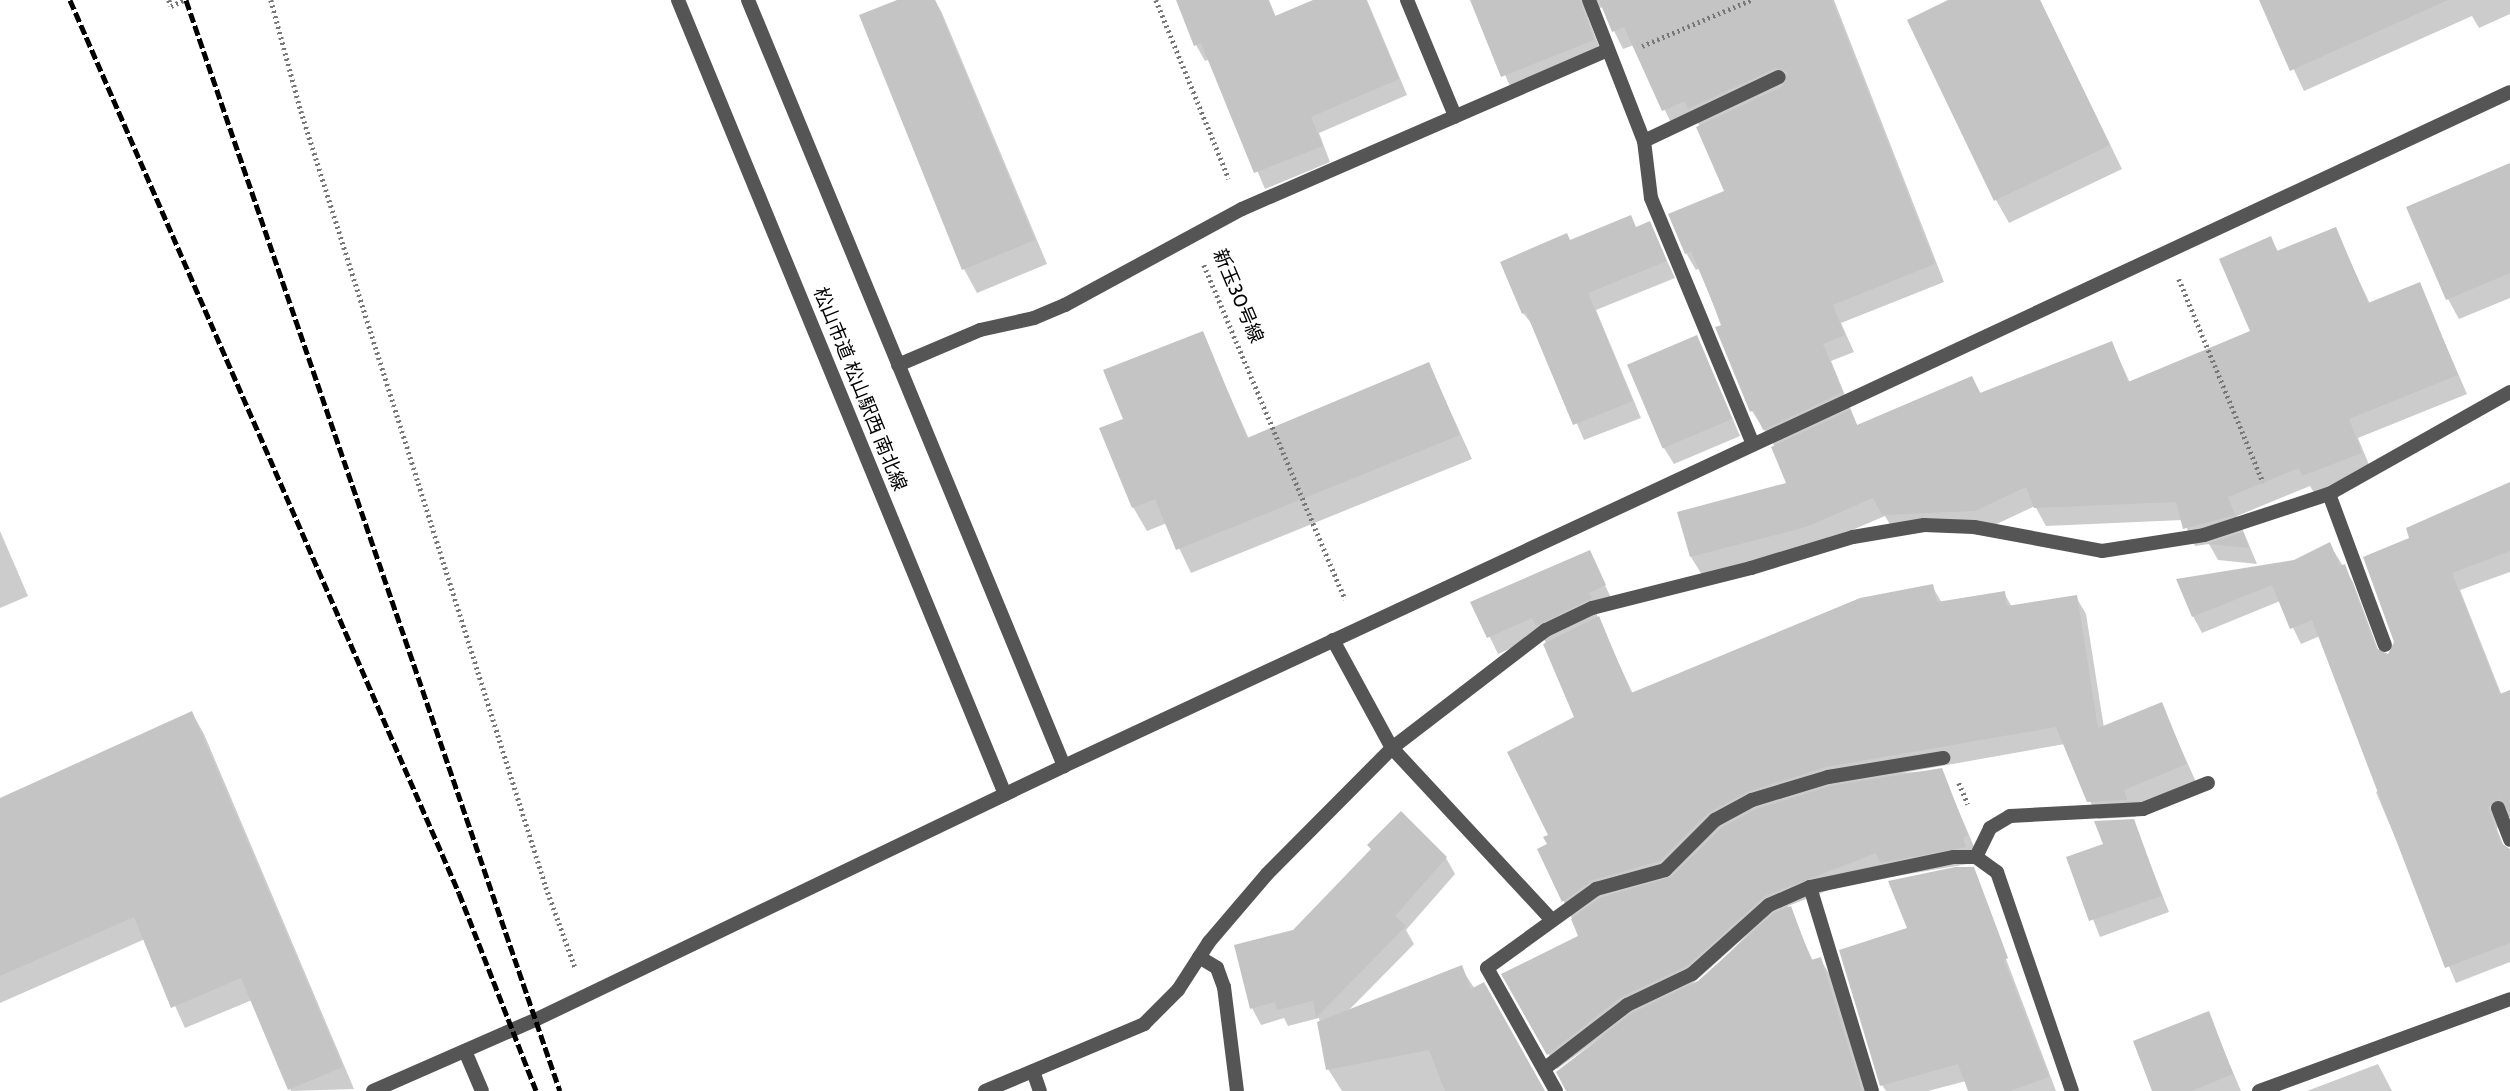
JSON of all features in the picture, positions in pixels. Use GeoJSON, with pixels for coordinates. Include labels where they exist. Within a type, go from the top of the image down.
{"type":"FeatureCollection","features":[{"type":"Feature","properties":{"kind":"street","name":"松山市道 松山駅西 南北線"},"geometry":{"type":"LineString","coordinates":[[678,0],[1005,794]]}},
{"type":"Feature","properties":{"kind":"street"},"geometry":{"type":"LineString","coordinates":[[748,0],[1064,766]]}},
{"type":"Feature","properties":{"kind":"street"},"geometry":{"type":"LineString","coordinates":[[1406,0],[1455,116]]}},
{"type":"Feature","properties":{"kind":"street"},"geometry":{"type":"LineString","coordinates":[[1589,0],[1644,141],[1651,198],[1753,444]]}},
{"type":"Feature","properties":{"kind":"street","name":"新玉30号線"},"geometry":{"type":"LineString","coordinates":[[1193,238],[1242,209],[1455,116],[1609,54]]}},
{"type":"Feature","properties":{"kind":"street"},"geometry":{"type":"LineString","coordinates":[[1644,141],[1779,77]]}},
{"type":"Feature","properties":{"kind":"street"},"geometry":{"type":"LineString","coordinates":[[373,1091],[586,995],[1064,766],[2510,92]]}},
{"type":"Feature","properties":{"kind":"street"},"geometry":{"type":"LineString","coordinates":[[898,365],[980,330],[1034,318],[1065,306],[1193,238]]}},
{"type":"Feature","properties":{"kind":"street"},"geometry":{"type":"LineString","coordinates":[[985,1091],[1144,1024],[1178,990],[1199,957],[1267,874],[1392,748],[1527,643],[1592,608],[1751,568],[1853,537],[1923,525],[1974,527],[2102,551],[2204,535],[2329,494],[2510,392]]}},
{"type":"Feature","properties":{"kind":"street"},"geometry":{"type":"LineString","coordinates":[[2329,494],[2385,645]]}},
{"type":"Feature","properties":{"kind":"street"},"geometry":{"type":"LineString","coordinates":[[1333,640],[1392,748],[1551,919]]}},
{"type":"Feature","properties":{"kind":"street"},"geometry":{"type":"LineString","coordinates":[[1556,1091],[1487,968],[1551,919],[1596,889],[1665,870],[1715,820],[1752,800],[1828,777],[1943,758]]}},
{"type":"Feature","properties":{"kind":"street"},"geometry":{"type":"LineString","coordinates":[[1976,857],[1990,828],[2010,816],[2143,809],[2208,783]]}},
{"type":"Feature","properties":{"kind":"street"},"geometry":{"type":"LineString","coordinates":[[2498,808],[2510,841]]}},
{"type":"Feature","properties":{"kind":"street"},"geometry":{"type":"LineString","coordinates":[[1544,1069],[1627,1005],[1692,974],[1769,905],[1810,887],[1954,858],[1976,857],[1997,872],[2072,1091]]}},
{"type":"Feature","properties":{"kind":"street"},"geometry":{"type":"LineString","coordinates":[[1810,887],[1872,1091]]}},
{"type":"Feature","properties":{"kind":"street"},"geometry":{"type":"LineString","coordinates":[[1199,957],[1217,968],[1224,988],[1237,1091]]}},
{"type":"Feature","properties":{"kind":"street"},"geometry":{"type":"LineString","coordinates":[[2259,1091],[2510,999]]}},
{"type":"Feature","properties":{"kind":"street"},"geometry":{"type":"LineString","coordinates":[[465,1051],[482,1091]]}},
{"type":"Feature","properties":{"kind":"street"},"geometry":{"type":"LineString","coordinates":[[1033,1071],[1040,1091]]}},
{"type":"Feature","properties":{"kind":"path"},"geometry":{"type":"LineString","coordinates":[[169,0],[171,6],[184,0]]}},
{"type":"Feature","properties":{"kind":"path"},"geometry":{"type":"LineString","coordinates":[[271,0],[301,111],[542,874],[586,995]]}},
{"type":"Feature","properties":{"kind":"path"},"geometry":{"type":"LineString","coordinates":[[1156,0],[1242,209]]}},
{"type":"Feature","properties":{"kind":"path"},"geometry":{"type":"LineString","coordinates":[[1609,54],[1751,0]]}},
{"type":"Feature","properties":{"kind":"path","name":"新玉30号線"},"geometry":{"type":"LineString","coordinates":[[1193,238],[1357,629]]}},
{"type":"Feature","properties":{"kind":"path"},"geometry":{"type":"LineString","coordinates":[[2168,251],[2275,511]]}},
{"type":"Feature","properties":{"kind":"path"},"geometry":{"type":"LineString","coordinates":[[1943,758],[1955,772],[1969,807],[1990,828]]}},
{"type":"Feature","properties":{"kind":"building"},"geometry":{"type":"Polygon","coordinates":[[[897,0],[935,0],[1035,240],[962,270],[859,15],[897,0]]]}},
{"type":"Feature","properties":{"kind":"building"},"geometry":{"type":"Polygon","coordinates":[[[1176,0],[1268,0],[1275,16],[1313,0],[1366,0],[1399,79],[1311,117],[1323,146],[1254,173],[1201,43],[1194,46],[1176,0]]]}},
{"type":"Feature","properties":{"kind":"building"},"geometry":{"type":"Polygon","coordinates":[[[1470,0],[1580,0],[1594,40],[1501,77],[1470,0]]]}},
{"type":"Feature","properties":{"kind":"building"},"geometry":{"type":"Polygon","coordinates":[[[1599,0],[1832,0],[1935,264],[1833,305],[1845,335],[1823,344],[1843,392],[1763,430],[1754,410],[1750,412],[1715,327],[1722,325],[1691,251],[1685,254],[1668,214],[1724,191],[1696,127],[1783,86],[1787,72],[1776,68],[1688,109],[1685,101],[1662,111],[1624,27],[1612,32],[1599,0]]]}},
{"type":"Feature","properties":{"kind":"building"},"geometry":{"type":"Polygon","coordinates":[[[1948,0],[2040,0],[2110,145],[1994,201],[1907,20],[1948,0]]]}},
{"type":"Feature","properties":{"kind":"building"},"geometry":{"type":"Polygon","coordinates":[[[2259,0],[2448,0],[2290,71],[2259,0]]]}},
{"type":"Feature","properties":{"kind":"building"},"geometry":{"type":"Polygon","coordinates":[[[2510,163],[2510,273],[2446,300],[2406,207],[2510,163]]]}},
{"type":"Feature","properties":{"kind":"building"},"geometry":{"type":"Polygon","coordinates":[[[1631,215],[1636,227],[1650,221],[1667,261],[1588,293],[1633,401],[1573,425],[1526,312],[1522,314],[1500,262],[1567,233],[1570,240],[1631,215]]]}},
{"type":"Feature","properties":{"kind":"building"},"geometry":{"type":"Polygon","coordinates":[[[2336,227],[2368,303],[2420,282],[2458,375],[2349,419],[2362,453],[2302,476],[2299,468],[2228,497],[2235,515],[2183,529],[2176,502],[2034,508],[2026,487],[1975,511],[1882,515],[1873,498],[1806,527],[1690,557],[1677,512],[1786,483],[1771,447],[1850,410],[1857,425],[1972,376],[1980,393],[2112,341],[2128,382],[2250,331],[2219,259],[2271,236],[2277,251],[2336,227]]]}},
{"type":"Feature","properties":{"kind":"building"},"geometry":{"type":"Polygon","coordinates":[[[1203,331],[1247,438],[1429,362],[1460,435],[1176,550],[1155,499],[1132,508],[1099,428],[1123,419],[1103,370],[1203,331]]]}},
{"type":"Feature","properties":{"kind":"building"},"geometry":{"type":"Polygon","coordinates":[[[1697,335],[1733,419],[1663,448],[1627,365],[1697,335]]]}},
{"type":"Feature","properties":{"kind":"building"},"geometry":{"type":"Polygon","coordinates":[[[2510,482],[2510,551],[2452,573],[2500,694],[2510,690],[2510,813],[2500,799],[2488,807],[2501,843],[2510,849],[2510,943],[2445,968],[2312,620],[2290,629],[2272,585],[2192,617],[2176,579],[2294,560],[2330,542],[2340,566],[2345,564],[2376,648],[2388,654],[2394,642],[2363,557],[2409,538],[2406,528],[2510,482]]]}},
{"type":"Feature","properties":{"kind":"building"},"geometry":{"type":"Polygon","coordinates":[[[2243,532],[2249,548],[2207,544],[2243,532]]]}},
{"type":"Feature","properties":{"kind":"building"},"geometry":{"type":"Polygon","coordinates":[[[1590,550],[1606,585],[1589,593],[1592,598],[1536,626],[1532,618],[1487,638],[1470,602],[1590,550]]]}},
{"type":"Feature","properties":{"kind":"building"},"geometry":{"type":"Polygon","coordinates":[[[1933,584],[1937,602],[2005,591],[2007,606],[2077,595],[2098,728],[2162,702],[2187,764],[2124,790],[2127,800],[2087,802],[2056,727],[1826,767],[1747,792],[1708,813],[1660,861],[1593,880],[1562,902],[1537,849],[1547,844],[1543,837],[1548,835],[1507,752],[1574,717],[1543,644],[1599,616],[1631,693],[1860,598],[1933,584]]]}},
{"type":"Feature","properties":{"kind":"building"},"geometry":{"type":"Polygon","coordinates":[[[192,711],[343,1067],[288,1090],[241,978],[171,1008],[134,917],[0,976],[0,798],[192,711]]]}},
{"type":"Feature","properties":{"kind":"building"},"geometry":{"type":"Polygon","coordinates":[[[1942,768],[1968,835],[1963,838],[1966,847],[1880,863],[1876,853],[1765,896],[1687,966],[1621,997],[1547,1055],[1501,974],[1578,936],[1571,919],[1600,898],[1671,877],[1721,828],[1756,809],[1830,786],[1942,768]]]}},
{"type":"Feature","properties":{"kind":"building"},"geometry":{"type":"Polygon","coordinates":[[[1401,811],[1447,857],[1395,916],[1406,926],[1316,1018],[1313,1001],[1277,1010],[1275,1002],[1250,1009],[1234,945],[1293,930],[1371,849],[1367,845],[1401,811]]]}},
{"type":"Feature","properties":{"kind":"building"},"geometry":{"type":"Polygon","coordinates":[[[2134,819],[2162,896],[2089,921],[2066,857],[2103,844],[2094,821],[2134,819]]]}},
{"type":"Feature","properties":{"kind":"building"},"geometry":{"type":"Polygon","coordinates":[[[1955,867],[1974,867],[2008,958],[2004,960],[2049,1077],[2010,1091],[1968,1091],[1958,1064],[1880,1086],[1839,950],[1907,928],[1888,881],[1955,867]]]}},
{"type":"Feature","properties":{"kind":"building"},"geometry":{"type":"Polygon","coordinates":[[[1791,906],[1811,960],[1821,957],[1862,1091],[1566,1091],[1556,1072],[1632,1013],[1698,981],[1774,913],[1791,906]]]}},
{"type":"Feature","properties":{"kind":"building"},"geometry":{"type":"Polygon","coordinates":[[[1462,965],[1471,989],[1484,982],[1545,1091],[1445,1091],[1429,1050],[1326,1070],[1317,1022],[1462,965]]]}},
{"type":"Feature","properties":{"kind":"building"},"geometry":{"type":"Polygon","coordinates":[[[2209,1011],[2233,1074],[2191,1091],[2152,1091],[2133,1041],[2209,1011]]]}},
{"type":"Feature","properties":{"kind":"railway"},"geometry":{"type":"LineString","coordinates":[[70,0],[459,893],[536,1091]]}},
{"type":"Feature","properties":{"kind":"railway"},"geometry":{"type":"LineString","coordinates":[[186,0],[560,1091]]}}]}
